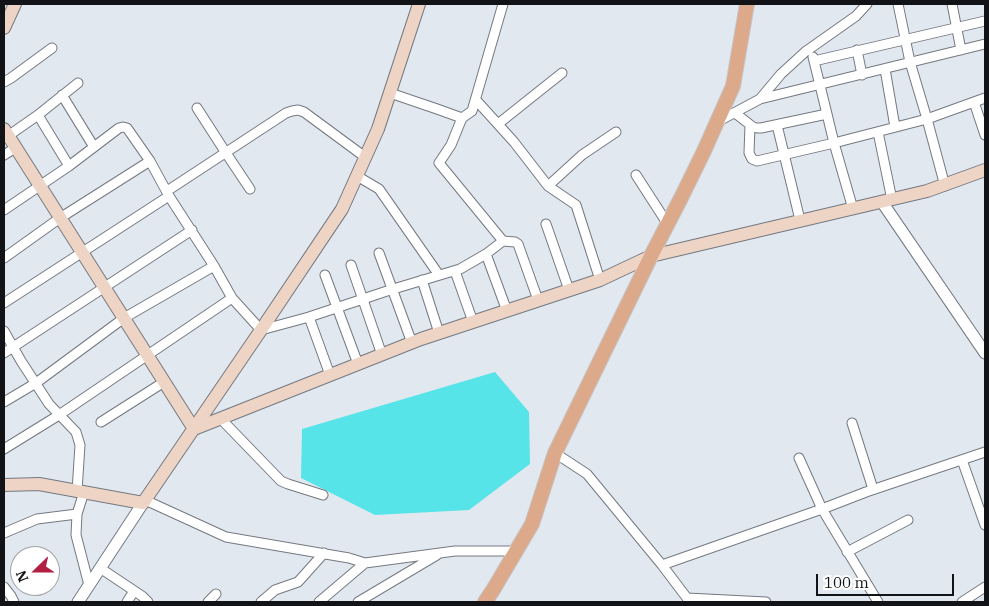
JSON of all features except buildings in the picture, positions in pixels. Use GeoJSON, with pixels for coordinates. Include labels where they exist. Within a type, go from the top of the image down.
{"type":"FeatureCollection","features":[{"type":"Feature","properties":{"kind":"main road"},"geometry":{"type":"LineString","coordinates":[[4,28],[15,4]]}},
{"type":"Feature","properties":{"kind":"main road"},"geometry":{"type":"LineString","coordinates":[[4,485],[39,484],[144,502],[342,209],[378,129],[419,4]]}},
{"type":"Feature","properties":{"kind":"main road"},"geometry":{"type":"LineString","coordinates":[[485,602],[532,524],[555,453],[704,151],[733,86],[747,4]]}},
{"type":"Feature","properties":{"kind":"main road"},"geometry":{"type":"LineString","coordinates":[[6,132],[194,429]]}},
{"type":"Feature","properties":{"kind":"main road"},"geometry":{"type":"LineString","coordinates":[[194,429],[439,333],[600,280],[651,256],[928,191],[985,170]]}},
{"type":"Feature","properties":{"kind":"street"},"geometry":{"type":"LineString","coordinates":[[503,4],[472,111],[462,118],[451,145],[439,163],[504,241]]}},
{"type":"Feature","properties":{"kind":"street"},"geometry":{"type":"LineString","coordinates":[[760,99],[781,74],[811,48],[856,16],[867,4]]}},
{"type":"Feature","properties":{"kind":"street"},"geometry":{"type":"LineString","coordinates":[[898,4],[910,62],[944,186]]}},
{"type":"Feature","properties":{"kind":"street"},"geometry":{"type":"LineString","coordinates":[[952,4],[961,50]]}},
{"type":"Feature","properties":{"kind":"street"},"geometry":{"type":"LineString","coordinates":[[814,61],[985,20]]}},
{"type":"Feature","properties":{"kind":"street"},"geometry":{"type":"LineString","coordinates":[[717,122],[760,99],[985,44]]}},
{"type":"Feature","properties":{"kind":"street"},"geometry":{"type":"LineString","coordinates":[[4,82],[52,48]]}},
{"type":"Feature","properties":{"kind":"street"},"geometry":{"type":"LineString","coordinates":[[811,48],[834,143],[843,212]]}},
{"type":"Feature","properties":{"kind":"street"},"geometry":{"type":"LineString","coordinates":[[857,50],[862,74]]}},
{"type":"Feature","properties":{"kind":"street"},"geometry":{"type":"LineString","coordinates":[[885,69],[895,127]]}},
{"type":"Feature","properties":{"kind":"street"},"geometry":{"type":"LineString","coordinates":[[498,124],[562,73]]}},
{"type":"Feature","properties":{"kind":"street"},"geometry":{"type":"LineString","coordinates":[[6,132],[38,115],[78,83]]}},
{"type":"Feature","properties":{"kind":"street"},"geometry":{"type":"LineString","coordinates":[[390,92],[462,118]]}},
{"type":"Feature","properties":{"kind":"street"},"geometry":{"type":"LineString","coordinates":[[62,95],[94,147]]}},
{"type":"Feature","properties":{"kind":"street"},"geometry":{"type":"LineString","coordinates":[[750,125],[749,153],[752,159],[757,161],[927,119],[985,98]]}},
{"type":"Feature","properties":{"kind":"street"},"geometry":{"type":"LineString","coordinates":[[476,100],[514,142],[548,186],[576,205],[600,280]]}},
{"type":"Feature","properties":{"kind":"street"},"geometry":{"type":"LineString","coordinates":[[974,102],[985,135]]}},
{"type":"Feature","properties":{"kind":"street"},"geometry":{"type":"LineString","coordinates":[[197,108],[250,189]]}},
{"type":"Feature","properties":{"kind":"street"},"geometry":{"type":"LineString","coordinates":[[4,303],[286,113],[298,110],[304,112],[365,157]]}},
{"type":"Feature","properties":{"kind":"street"},"geometry":{"type":"LineString","coordinates":[[735,113],[757,128],[827,114]]}},
{"type":"Feature","properties":{"kind":"street"},"geometry":{"type":"LineString","coordinates":[[38,115],[69,166]]}},
{"type":"Feature","properties":{"kind":"street"},"geometry":{"type":"LineString","coordinates":[[778,125],[800,220]]}},
{"type":"Feature","properties":{"kind":"street"},"geometry":{"type":"LineString","coordinates":[[4,210],[123,127],[127,128],[150,161],[168,194],[192,230],[232,298],[261,330],[309,317],[460,269],[504,241],[518,244],[538,300]]}},
{"type":"Feature","properties":{"kind":"street"},"geometry":{"type":"LineString","coordinates":[[548,186],[582,156],[616,132]]}},
{"type":"Feature","properties":{"kind":"street"},"geometry":{"type":"LineString","coordinates":[[878,132],[887,201],[985,353]]}},
{"type":"Feature","properties":{"kind":"street"},"geometry":{"type":"LineString","coordinates":[[4,155],[15,148]]}},
{"type":"Feature","properties":{"kind":"street"},"geometry":{"type":"LineString","coordinates":[[4,258],[60,218],[150,161]]}},
{"type":"Feature","properties":{"kind":"street"},"geometry":{"type":"LineString","coordinates":[[636,175],[667,223]]}},
{"type":"Feature","properties":{"kind":"street"},"geometry":{"type":"LineString","coordinates":[[356,176],[379,189],[439,275]]}},
{"type":"Feature","properties":{"kind":"street"},"geometry":{"type":"LineString","coordinates":[[546,224],[569,290]]}},
{"type":"Feature","properties":{"kind":"street"},"geometry":{"type":"LineString","coordinates":[[4,353],[192,230]]}},
{"type":"Feature","properties":{"kind":"street"},"geometry":{"type":"LineString","coordinates":[[379,253],[412,343]]}},
{"type":"Feature","properties":{"kind":"street"},"geometry":{"type":"LineString","coordinates":[[486,254],[507,311]]}},
{"type":"Feature","properties":{"kind":"street"},"geometry":{"type":"LineString","coordinates":[[351,265],[382,355]]}},
{"type":"Feature","properties":{"kind":"street"},"geometry":{"type":"LineString","coordinates":[[4,402],[36,383],[124,318],[214,266]]}},
{"type":"Feature","properties":{"kind":"street"},"geometry":{"type":"LineString","coordinates":[[455,270],[473,322]]}},
{"type":"Feature","properties":{"kind":"street"},"geometry":{"type":"LineString","coordinates":[[325,275],[358,364]]}},
{"type":"Feature","properties":{"kind":"street"},"geometry":{"type":"LineString","coordinates":[[422,280],[439,333]]}},
{"type":"Feature","properties":{"kind":"street"},"geometry":{"type":"LineString","coordinates":[[4,449],[59,415],[232,298]]}},
{"type":"Feature","properties":{"kind":"street"},"geometry":{"type":"LineString","coordinates":[[309,317],[330,375]]}},
{"type":"Feature","properties":{"kind":"street"},"geometry":{"type":"LineString","coordinates":[[4,331],[49,404],[76,432],[80,445],[80,492],[76,514],[76,535],[89,585]]}},
{"type":"Feature","properties":{"kind":"street"},"geometry":{"type":"LineString","coordinates":[[101,422],[164,382]]}},
{"type":"Feature","properties":{"kind":"street"},"geometry":{"type":"LineString","coordinates":[[220,418],[281,481],[322,495]]}},
{"type":"Feature","properties":{"kind":"street"},"geometry":{"type":"LineString","coordinates":[[852,423],[873,489]]}},
{"type":"Feature","properties":{"kind":"street"},"geometry":{"type":"LineString","coordinates":[[662,565],[822,510],[873,489],[985,452]]}},
{"type":"Feature","properties":{"kind":"street"},"geometry":{"type":"LineString","coordinates":[[555,453],[587,474],[689,600],[766,602]]}},
{"type":"Feature","properties":{"kind":"street"},"geometry":{"type":"LineString","coordinates":[[798,458],[822,510],[878,602]]}},
{"type":"Feature","properties":{"kind":"street"},"geometry":{"type":"LineString","coordinates":[[962,460],[985,525]]}},
{"type":"Feature","properties":{"kind":"street"},"geometry":{"type":"LineString","coordinates":[[78,602],[144,502],[226,537],[324,553],[365,563],[455,550],[516,552]]}},
{"type":"Feature","properties":{"kind":"street"},"geometry":{"type":"LineString","coordinates":[[4,533],[37,519],[76,514]]}},
{"type":"Feature","properties":{"kind":"street"},"geometry":{"type":"LineString","coordinates":[[848,552],[908,520]]}},
{"type":"Feature","properties":{"kind":"street"},"geometry":{"type":"LineString","coordinates":[[358,602],[441,552]]}},
{"type":"Feature","properties":{"kind":"street"},"geometry":{"type":"LineString","coordinates":[[261,602],[275,590],[298,582],[324,553]]}},
{"type":"Feature","properties":{"kind":"street"},"geometry":{"type":"LineString","coordinates":[[319,602],[365,563]]}},
{"type":"Feature","properties":{"kind":"street"},"geometry":{"type":"LineString","coordinates":[[100,568],[148,602]]}},
{"type":"Feature","properties":{"kind":"street"},"geometry":{"type":"LineString","coordinates":[[4,587],[14,602]]}},
{"type":"Feature","properties":{"kind":"street"},"geometry":{"type":"LineString","coordinates":[[962,602],[985,587]]}},
{"type":"Feature","properties":{"kind":"street"},"geometry":{"type":"LineString","coordinates":[[127,602],[134,591]]}},
{"type":"Feature","properties":{"kind":"street"},"geometry":{"type":"LineString","coordinates":[[208,602],[216,594]]}},
{"type":"Feature","properties":{"kind":"water"},"geometry":{"type":"Polygon","coordinates":[[[495,372],[529,412],[530,464],[469,510],[375,515],[301,478],[302,429],[495,372]]]}}]}
